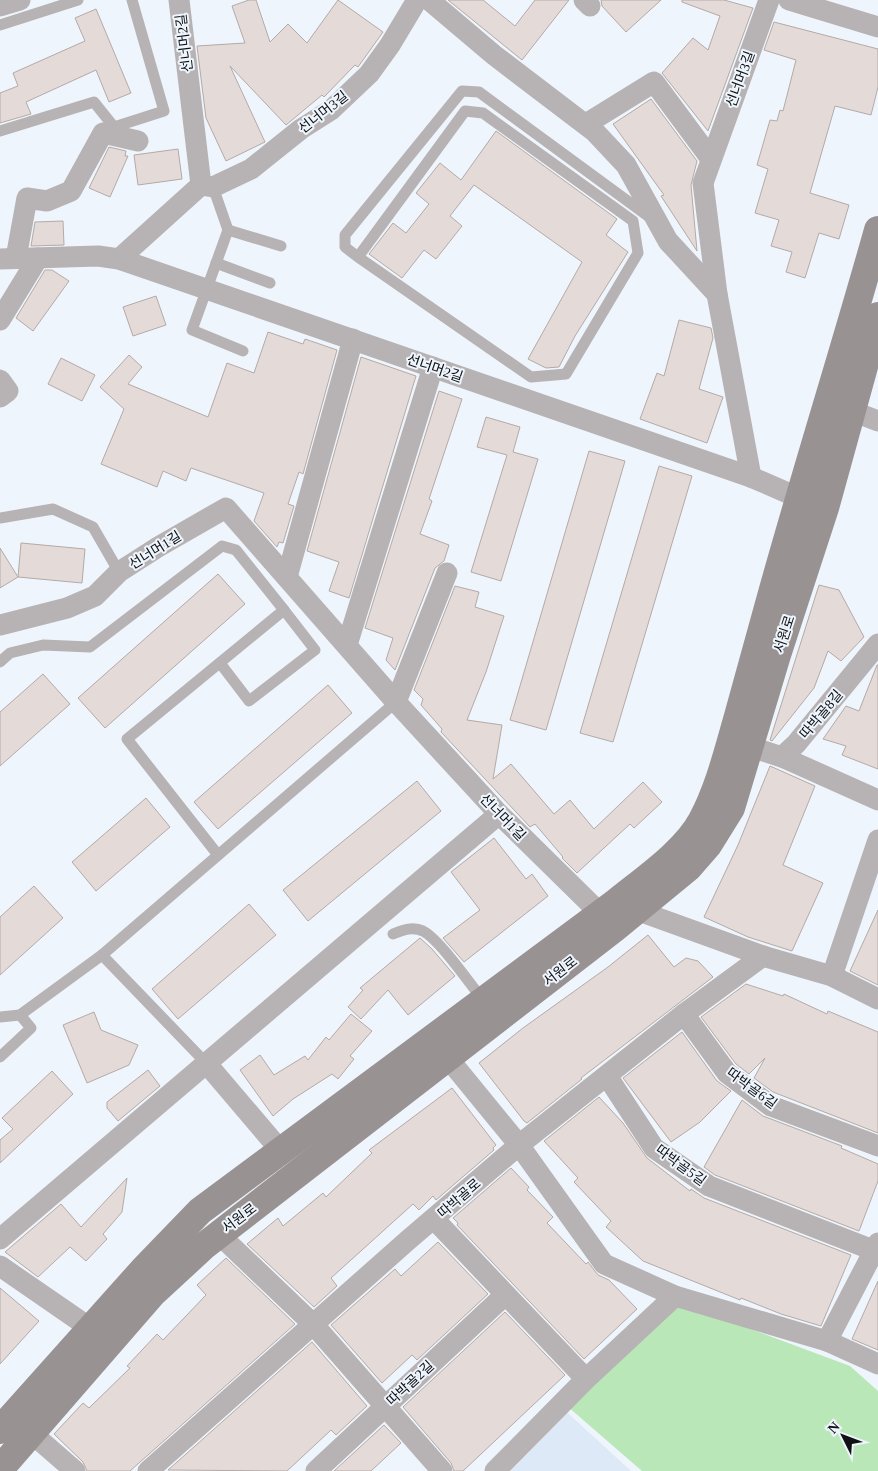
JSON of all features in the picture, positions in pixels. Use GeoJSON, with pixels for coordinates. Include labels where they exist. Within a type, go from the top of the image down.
{"type":"FeatureCollection","features":[{"type":"Feature","properties":{"kind":"street"},"geometry":{"type":"LineString","coordinates":[[0,6],[20,0]]}},
{"type":"Feature","properties":{"kind":"street","name":"선너머2길"},"geometry":{"type":"LineString","coordinates":[[179,0],[207,186]]}},
{"type":"Feature","properties":{"kind":"street","name":"선너머3길"},"geometry":{"type":"LineString","coordinates":[[207,186],[251,169],[301,129],[330,110],[369,74],[390,45],[417,0]]}},
{"type":"Feature","properties":{"kind":"street"},"geometry":{"type":"LineString","coordinates":[[429,0],[494,55],[586,124],[626,165],[668,241],[717,294],[752,477]]}},
{"type":"Feature","properties":{"kind":"street","name":"선너머3길"},"geometry":{"type":"LineString","coordinates":[[717,294],[703,183],[770,0]]}},
{"type":"Feature","properties":{"kind":"street"},"geometry":{"type":"LineString","coordinates":[[788,0],[878,27]]}},
{"type":"Feature","properties":{"kind":"street"},"geometry":{"type":"LineString","coordinates":[[586,124],[654,82],[712,159]]}},
{"type":"Feature","properties":{"kind":"street"},"geometry":{"type":"LineString","coordinates":[[8,258],[28,198],[48,201],[71,191],[103,133],[138,141]]}},
{"type":"Feature","properties":{"kind":"street"},"geometry":{"type":"LineString","coordinates":[[119,259],[207,186]]}},
{"type":"Feature","properties":{"kind":"street","name":"서원로"},"geometry":{"type":"LineString","coordinates":[[100,1335],[152,1294],[204,1246],[440,1049],[617,914],[702,822],[728,752],[798,499],[831,397],[878,230]]}},
{"type":"Feature","properties":{"kind":"street","name":"선너머2길"},"geometry":{"type":"LineString","coordinates":[[8,258],[98,256],[119,259],[752,477],[798,499],[825,508]]}},
{"type":"Feature","properties":{"kind":"street"},"geometry":{"type":"LineString","coordinates":[[0,320],[38,258]]}},
{"type":"Feature","properties":{"kind":"street","name":"서원로"},"geometry":{"type":"LineString","coordinates":[[0,1468],[15,1427],[100,1335],[200,1212],[281,1151],[440,1049],[485,1002],[688,868],[708,845],[731,808],[751,747],[778,654],[825,508],[878,316]]}},
{"type":"Feature","properties":{"kind":"street"},"geometry":{"type":"LineString","coordinates":[[288,577],[353,339]]}},
{"type":"Feature","properties":{"kind":"street"},"geometry":{"type":"LineString","coordinates":[[347,645],[433,367]]}},
{"type":"Feature","properties":{"kind":"street"},"geometry":{"type":"LineString","coordinates":[[0,380],[8,391],[0,397]]}},
{"type":"Feature","properties":{"kind":"street"},"geometry":{"type":"LineString","coordinates":[[852,411],[878,421]]}},
{"type":"Feature","properties":{"kind":"street","name":"선너머1길"},"geometry":{"type":"LineString","coordinates":[[0,624],[67,608],[95,596],[119,572],[226,508],[396,702],[499,814],[617,914]]}},
{"type":"Feature","properties":{"kind":"street"},"geometry":{"type":"LineString","coordinates":[[396,702],[447,573]]}},
{"type":"Feature","properties":{"kind":"street","name":"따박골8길"},"geometry":{"type":"LineString","coordinates":[[782,757],[796,744],[878,644]]}},
{"type":"Feature","properties":{"kind":"street"},"geometry":{"type":"LineString","coordinates":[[751,747],[782,757],[878,800]]}},
{"type":"Feature","properties":{"kind":"street"},"geometry":{"type":"LineString","coordinates":[[0,1239],[208,1064],[499,814]]}},
{"type":"Feature","properties":{"kind":"street"},"geometry":{"type":"LineString","coordinates":[[832,976],[878,840]]}},
{"type":"Feature","properties":{"kind":"street"},"geometry":{"type":"LineString","coordinates":[[617,914],[832,976],[878,999]]}},
{"type":"Feature","properties":{"kind":"street"},"geometry":{"type":"LineString","coordinates":[[607,1076],[684,1014],[763,956]]}},
{"type":"Feature","properties":{"kind":"street","name":"따박골6길"},"geometry":{"type":"LineString","coordinates":[[684,1014],[728,1073],[771,1106],[878,1146]]}},
{"type":"Feature","properties":{"kind":"street"},"geometry":{"type":"LineString","coordinates":[[440,1049],[519,1145],[604,1264],[676,1296],[827,1341],[878,1364]]}},
{"type":"Feature","properties":{"kind":"street"},"geometry":{"type":"LineString","coordinates":[[208,1064],[281,1151]]}},
{"type":"Feature","properties":{"kind":"street","name":"따박골로"},"geometry":{"type":"LineString","coordinates":[[313,1324],[519,1145],[607,1076]]}},
{"type":"Feature","properties":{"kind":"street","name":"따박골5길"},"geometry":{"type":"LineString","coordinates":[[607,1076],[654,1148],[709,1186],[877,1248]]}},
{"type":"Feature","properties":{"kind":"street"},"geometry":{"type":"LineString","coordinates":[[434,1219],[586,1379]]}},
{"type":"Feature","properties":{"kind":"street"},"geometry":{"type":"LineString","coordinates":[[227,1242],[313,1324],[442,1471]]}},
{"type":"Feature","properties":{"kind":"street"},"geometry":{"type":"LineString","coordinates":[[827,1341],[877,1248]]}},
{"type":"Feature","properties":{"kind":"street"},"geometry":{"type":"LineString","coordinates":[[0,1266],[100,1335]]}},
{"type":"Feature","properties":{"kind":"street","name":"따박골2길"},"geometry":{"type":"LineString","coordinates":[[316,1471],[505,1295]]}},
{"type":"Feature","properties":{"kind":"street"},"geometry":{"type":"LineString","coordinates":[[495,1471],[586,1379],[676,1296]]}},
{"type":"Feature","properties":{"kind":"street"},"geometry":{"type":"LineString","coordinates":[[148,1471],[313,1324]]}},
{"type":"Feature","properties":{"kind":"street"},"geometry":{"type":"LineString","coordinates":[[15,1427],[75,1471]]}},
{"type":"Feature","properties":{"kind":"lane"},"geometry":{"type":"LineString","coordinates":[[0,25],[78,0]]}},
{"type":"Feature","properties":{"kind":"lane"},"geometry":{"type":"LineString","coordinates":[[0,131],[94,102],[114,127],[164,111],[132,0]]}},
{"type":"Feature","properties":{"kind":"lane"},"geometry":{"type":"LineString","coordinates":[[358,257],[465,110],[483,113],[633,221],[638,253],[566,374],[531,377],[358,257],[346,246],[345,235],[462,91],[479,92],[658,222]]}},
{"type":"Feature","properties":{"kind":"lane"},"geometry":{"type":"LineString","coordinates":[[207,186],[228,230],[192,330],[242,351]]}},
{"type":"Feature","properties":{"kind":"lane"},"geometry":{"type":"LineString","coordinates":[[228,230],[281,246]]}},
{"type":"Feature","properties":{"kind":"lane"},"geometry":{"type":"LineString","coordinates":[[216,263],[270,283]]}},
{"type":"Feature","properties":{"kind":"lane"},"geometry":{"type":"LineString","coordinates":[[0,518],[53,509],[85,523],[93,527],[119,572]]}},
{"type":"Feature","properties":{"kind":"lane"},"geometry":{"type":"LineString","coordinates":[[0,662],[10,653],[43,644],[90,647],[222,546],[236,550],[315,650],[249,702],[220,663]]}},
{"type":"Feature","properties":{"kind":"lane"},"geometry":{"type":"LineString","coordinates":[[218,855],[127,739],[284,610]]}},
{"type":"Feature","properties":{"kind":"lane"},"geometry":{"type":"LineString","coordinates":[[0,1018],[20,1016],[102,955],[396,702]]}},
{"type":"Feature","properties":{"kind":"lane"},"geometry":{"type":"LineString","coordinates":[[394,934],[405,928],[423,931],[440,947],[485,1002]]}},
{"type":"Feature","properties":{"kind":"lane"},"geometry":{"type":"LineString","coordinates":[[102,955],[208,1064]]}},
{"type":"Feature","properties":{"kind":"lane"},"geometry":{"type":"LineString","coordinates":[[0,1057],[31,1028],[20,1016]]}},
{"type":"Feature","properties":{"kind":"shaded area"},"geometry":{"type":"Polygon","coordinates":[[[560,1406],[631,1471],[496,1471],[560,1406]]]}},
{"type":"Feature","properties":{"kind":"green space"},"geometry":{"type":"Polygon","coordinates":[[[681,1303],[850,1366],[878,1391],[878,1471],[642,1471],[567,1406],[681,1303]]]}},
{"type":"Feature","properties":{"kind":"building"},"geometry":{"type":"Polygon","coordinates":[[[249,0],[256,0],[270,42],[288,24],[307,43],[338,0],[383,32],[358,67],[355,65],[324,97],[322,95],[286,125],[230,66],[265,142],[226,161],[206,118],[197,46],[245,43],[232,6],[249,0]]]}},
{"type":"Feature","properties":{"kind":"building"},"geometry":{"type":"Polygon","coordinates":[[[448,0],[483,0],[515,26],[535,0],[569,0],[522,60],[448,0]]]}},
{"type":"Feature","properties":{"kind":"building"},"geometry":{"type":"Polygon","coordinates":[[[601,0],[661,0],[626,32],[602,6],[601,0]]]}},
{"type":"Feature","properties":{"kind":"building"},"geometry":{"type":"Polygon","coordinates":[[[682,0],[724,0],[753,8],[708,131],[662,73],[693,38],[708,50],[720,16],[682,2],[682,0]]]}},
{"type":"Feature","properties":{"kind":"building"},"geometry":{"type":"Polygon","coordinates":[[[96,9],[131,93],[109,102],[96,70],[26,102],[31,114],[0,123],[0,93],[18,86],[13,73],[85,41],[75,18],[96,9]]]}},
{"type":"Feature","properties":{"kind":"building"},"geometry":{"type":"Polygon","coordinates":[[[774,22],[878,49],[878,87],[871,115],[835,106],[810,193],[849,205],[839,239],[819,233],[805,278],[786,272],[792,252],[771,246],[779,220],[755,213],[768,169],[757,165],[770,120],[777,121],[780,110],[783,111],[796,60],[764,50],[774,22]]]}},
{"type":"Feature","properties":{"kind":"building"},"geometry":{"type":"Polygon","coordinates":[[[651,99],[697,161],[691,185],[697,251],[661,196],[664,195],[613,124],[651,99]]]}},
{"type":"Feature","properties":{"kind":"building"},"geometry":{"type":"Polygon","coordinates":[[[496,131],[617,219],[606,235],[628,252],[575,336],[559,367],[546,368],[528,359],[582,262],[474,185],[450,216],[462,226],[436,259],[424,250],[402,278],[369,254],[393,223],[406,233],[429,204],[416,193],[440,163],[461,180],[496,131]]]}},
{"type":"Feature","properties":{"kind":"building"},"geometry":{"type":"Polygon","coordinates":[[[109,147],[126,151],[125,156],[128,156],[110,197],[89,188],[109,147]]]}},
{"type":"Feature","properties":{"kind":"building"},"geometry":{"type":"Polygon","coordinates":[[[178,149],[182,179],[138,185],[134,155],[178,149]]]}},
{"type":"Feature","properties":{"kind":"building"},"geometry":{"type":"Polygon","coordinates":[[[63,221],[64,245],[31,246],[35,222],[63,221]]]}},
{"type":"Feature","properties":{"kind":"building"},"geometry":{"type":"Polygon","coordinates":[[[45,270],[52,270],[69,281],[33,331],[16,318],[45,270]]]}},
{"type":"Feature","properties":{"kind":"building"},"geometry":{"type":"Polygon","coordinates":[[[156,296],[166,325],[133,336],[123,307],[156,296]]]}},
{"type":"Feature","properties":{"kind":"building"},"geometry":{"type":"Polygon","coordinates":[[[679,320],[711,328],[713,338],[699,389],[723,397],[707,443],[640,419],[657,373],[664,376],[679,320]]]}},
{"type":"Feature","properties":{"kind":"building"},"geometry":{"type":"Polygon","coordinates":[[[268,332],[303,344],[305,339],[337,350],[303,474],[299,472],[288,504],[294,506],[283,543],[279,542],[277,547],[254,521],[264,493],[191,468],[186,481],[163,471],[157,487],[101,464],[124,409],[100,387],[129,355],[142,367],[128,384],[208,417],[227,363],[254,373],[268,332]]]}},
{"type":"Feature","properties":{"kind":"building"},"geometry":{"type":"Polygon","coordinates":[[[361,357],[416,376],[349,598],[329,591],[339,562],[307,551],[361,357]]]}},
{"type":"Feature","properties":{"kind":"building"},"geometry":{"type":"Polygon","coordinates":[[[61,358],[95,375],[82,401],[48,384],[61,358]]]}},
{"type":"Feature","properties":{"kind":"building"},"geometry":{"type":"Polygon","coordinates":[[[439,391],[462,399],[429,499],[432,501],[420,534],[449,545],[444,561],[435,568],[395,670],[386,660],[393,638],[365,628],[439,391]]]}},
{"type":"Feature","properties":{"kind":"building"},"geometry":{"type":"Polygon","coordinates":[[[486,417],[520,427],[513,452],[538,459],[501,581],[471,572],[507,455],[477,447],[486,417]]]}},
{"type":"Feature","properties":{"kind":"building"},"geometry":{"type":"Polygon","coordinates":[[[589,451],[625,461],[546,730],[510,720],[589,451]]]}},
{"type":"Feature","properties":{"kind":"building"},"geometry":{"type":"Polygon","coordinates":[[[659,466],[692,476],[613,742],[580,733],[659,466]]]}},
{"type":"Feature","properties":{"kind":"building"},"geometry":{"type":"Polygon","coordinates":[[[21,543],[85,549],[82,583],[18,577],[21,543]]]}},
{"type":"Feature","properties":{"kind":"building"},"geometry":{"type":"Polygon","coordinates":[[[0,548],[18,577],[0,588],[0,548]]]}},
{"type":"Feature","properties":{"kind":"building"},"geometry":{"type":"Polygon","coordinates":[[[218,574],[245,604],[105,728],[78,698],[218,574]]]}},
{"type":"Feature","properties":{"kind":"building"},"geometry":{"type":"Polygon","coordinates":[[[819,585],[839,590],[864,637],[841,661],[828,651],[814,688],[772,741],[770,740],[819,585]]]}},
{"type":"Feature","properties":{"kind":"building"},"geometry":{"type":"Polygon","coordinates":[[[455,586],[479,592],[475,607],[504,616],[486,672],[467,720],[502,725],[493,779],[511,764],[554,814],[570,800],[594,829],[643,782],[662,802],[634,828],[630,824],[577,873],[562,858],[535,824],[530,827],[441,732],[442,729],[421,705],[423,699],[414,690],[455,586]]]}},
{"type":"Feature","properties":{"kind":"building"},"geometry":{"type":"Polygon","coordinates":[[[877,665],[878,769],[842,755],[846,746],[823,739],[846,706],[859,711],[877,665]]]}},
{"type":"Feature","properties":{"kind":"building"},"geometry":{"type":"Polygon","coordinates":[[[43,674],[70,704],[0,766],[0,712],[43,674]]]}},
{"type":"Feature","properties":{"kind":"building"},"geometry":{"type":"Polygon","coordinates":[[[328,685],[352,713],[218,829],[194,802],[328,685]]]}},
{"type":"Feature","properties":{"kind":"building"},"geometry":{"type":"Polygon","coordinates":[[[770,766],[815,786],[783,865],[823,883],[792,951],[748,937],[704,917],[738,845],[770,766]]]}},
{"type":"Feature","properties":{"kind":"building"},"geometry":{"type":"Polygon","coordinates":[[[417,781],[441,811],[308,921],[283,890],[417,781]]]}},
{"type":"Feature","properties":{"kind":"building"},"geometry":{"type":"Polygon","coordinates":[[[146,798],[170,827],[96,891],[72,862],[146,798]]]}},
{"type":"Feature","properties":{"kind":"building"},"geometry":{"type":"Polygon","coordinates":[[[494,838],[526,879],[532,874],[548,896],[464,962],[443,938],[480,910],[451,872],[494,838]]]}},
{"type":"Feature","properties":{"kind":"building"},"geometry":{"type":"Polygon","coordinates":[[[34,886],[63,918],[0,975],[0,917],[34,886]]]}},
{"type":"Feature","properties":{"kind":"building"},"geometry":{"type":"Polygon","coordinates":[[[249,904],[276,935],[178,1019],[152,989],[249,904]]]}},
{"type":"Feature","properties":{"kind":"building"},"geometry":{"type":"Polygon","coordinates":[[[878,910],[878,985],[850,971],[878,910]]]}},
{"type":"Feature","properties":{"kind":"building"},"geometry":{"type":"Polygon","coordinates":[[[648,935],[674,967],[686,958],[698,961],[713,977],[581,1078],[527,1123],[479,1063],[648,935]]]}},
{"type":"Feature","properties":{"kind":"building"},"geometry":{"type":"Polygon","coordinates":[[[420,938],[455,976],[408,1015],[388,990],[361,1019],[348,1007],[363,990],[360,988],[420,938]]]}},
{"type":"Feature","properties":{"kind":"building"},"geometry":{"type":"Polygon","coordinates":[[[746,984],[783,996],[784,994],[827,1014],[828,1011],[878,1032],[878,1133],[773,1092],[754,1078],[765,1058],[749,1074],[736,1064],[701,1017],[746,984]]]}},
{"type":"Feature","properties":{"kind":"building"},"geometry":{"type":"Polygon","coordinates":[[[94,1012],[101,1030],[138,1045],[129,1065],[87,1083],[63,1025],[94,1012]]]}},
{"type":"Feature","properties":{"kind":"building"},"geometry":{"type":"Polygon","coordinates":[[[351,1014],[372,1031],[350,1056],[354,1059],[338,1079],[332,1074],[293,1099],[273,1116],[240,1070],[260,1055],[274,1075],[305,1056],[308,1060],[326,1037],[329,1040],[351,1014]]]}},
{"type":"Feature","properties":{"kind":"building"},"geometry":{"type":"Polygon","coordinates":[[[682,1032],[717,1081],[731,1091],[700,1122],[671,1142],[623,1078],[682,1032]]]}},
{"type":"Feature","properties":{"kind":"building"},"geometry":{"type":"Polygon","coordinates":[[[148,1070],[160,1086],[118,1121],[107,1108],[107,1102],[148,1070]]]}},
{"type":"Feature","properties":{"kind":"building"},"geometry":{"type":"Polygon","coordinates":[[[52,1071],[73,1094],[0,1163],[0,1140],[13,1129],[2,1118],[52,1071]]]}},
{"type":"Feature","properties":{"kind":"building"},"geometry":{"type":"Polygon","coordinates":[[[452,1088],[496,1145],[493,1148],[494,1150],[436,1200],[433,1196],[419,1210],[413,1204],[331,1278],[337,1286],[314,1307],[247,1244],[278,1218],[283,1226],[323,1193],[326,1197],[372,1153],[369,1150],[452,1088]]]}},
{"type":"Feature","properties":{"kind":"building"},"geometry":{"type":"Polygon","coordinates":[[[599,1097],[623,1123],[647,1158],[690,1191],[691,1189],[704,1198],[851,1255],[821,1326],[781,1314],[741,1298],[740,1300],[643,1261],[606,1227],[611,1221],[574,1182],[578,1178],[544,1141],[599,1097]]]}},
{"type":"Feature","properties":{"kind":"building"},"geometry":{"type":"Polygon","coordinates":[[[742,1100],[763,1116],[842,1146],[841,1148],[878,1164],[878,1181],[859,1231],[715,1175],[704,1167],[742,1100]]]}},
{"type":"Feature","properties":{"kind":"building"},"geometry":{"type":"Polygon","coordinates":[[[511,1168],[529,1187],[527,1190],[553,1217],[547,1223],[586,1264],[588,1262],[598,1275],[609,1280],[637,1309],[584,1359],[457,1225],[458,1223],[453,1218],[511,1168]]]}},
{"type":"Feature","properties":{"kind":"building"},"geometry":{"type":"Polygon","coordinates":[[[127,1178],[122,1212],[103,1234],[107,1239],[86,1261],[70,1247],[38,1277],[5,1252],[61,1204],[81,1227],[127,1178]]]}},
{"type":"Feature","properties":{"kind":"building"},"geometry":{"type":"Polygon","coordinates":[[[438,1242],[488,1294],[417,1360],[412,1355],[382,1383],[331,1325],[395,1269],[401,1276],[438,1242]]]}},
{"type":"Feature","properties":{"kind":"building"},"geometry":{"type":"Polygon","coordinates":[[[226,1258],[295,1324],[130,1471],[87,1471],[83,1462],[54,1434],[83,1403],[89,1408],[130,1368],[127,1366],[157,1334],[163,1340],[206,1295],[197,1285],[226,1258]]]}},
{"type":"Feature","properties":{"kind":"building"},"geometry":{"type":"Polygon","coordinates":[[[878,1281],[878,1350],[852,1339],[878,1281]]]}},
{"type":"Feature","properties":{"kind":"building"},"geometry":{"type":"Polygon","coordinates":[[[0,1288],[39,1321],[0,1364],[0,1288]]]}},
{"type":"Feature","properties":{"kind":"building"},"geometry":{"type":"Polygon","coordinates":[[[505,1312],[565,1375],[463,1471],[454,1471],[451,1463],[403,1407],[505,1312]]]}},
{"type":"Feature","properties":{"kind":"building"},"geometry":{"type":"Polygon","coordinates":[[[312,1342],[367,1406],[336,1435],[331,1430],[287,1471],[168,1470],[312,1342]]]}},
{"type":"Feature","properties":{"kind":"building"},"geometry":{"type":"Polygon","coordinates":[[[384,1425],[401,1443],[371,1471],[334,1471],[384,1425]]]}}]}
